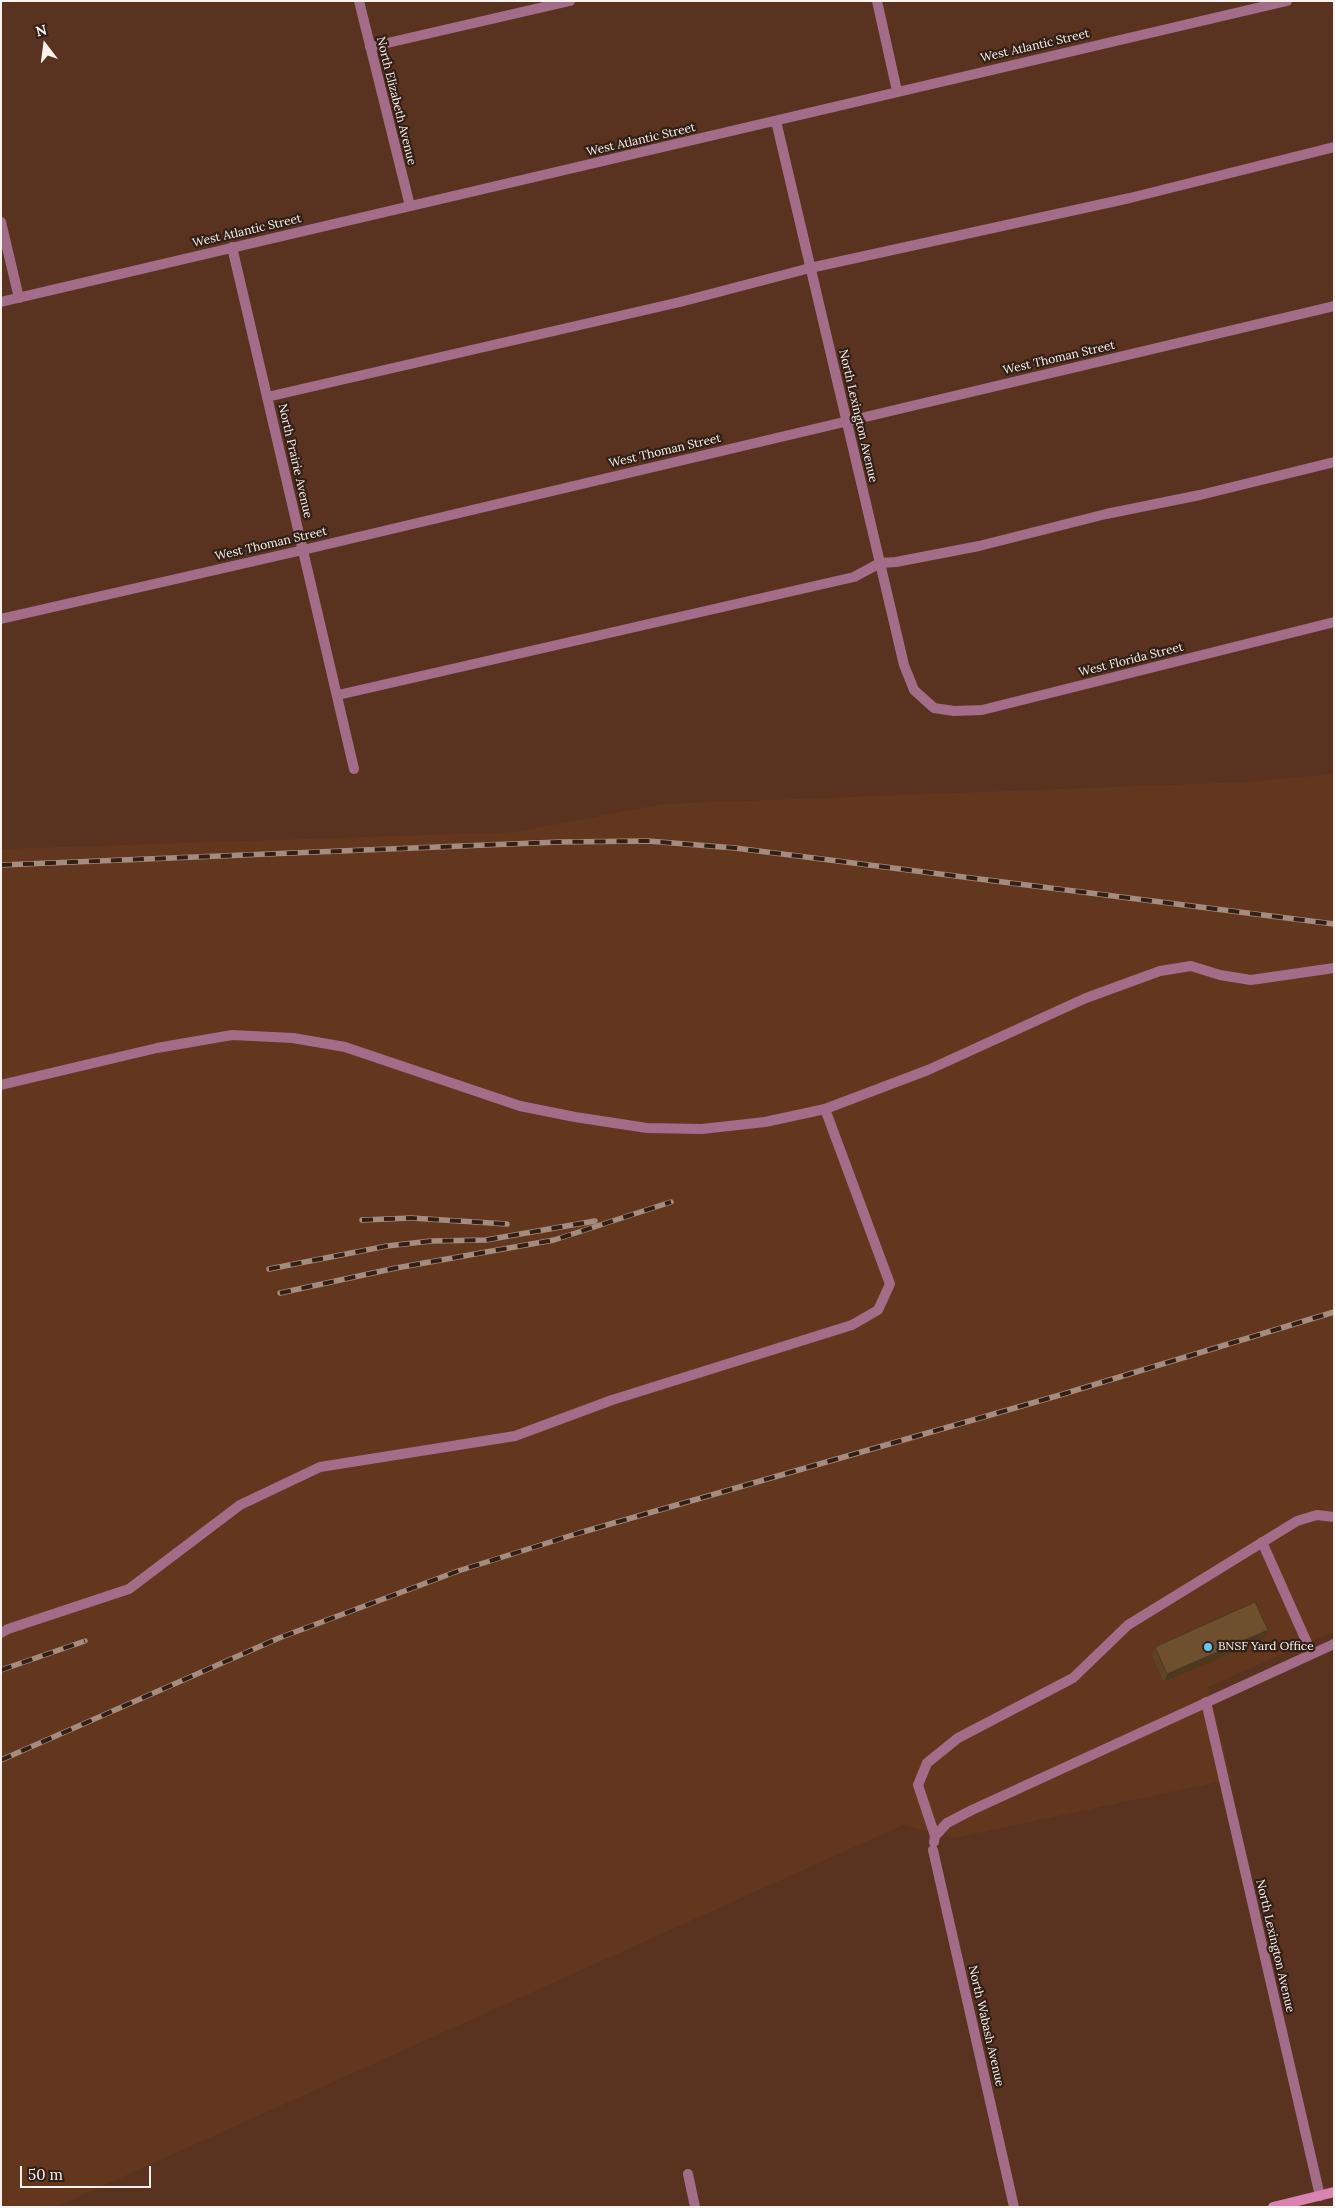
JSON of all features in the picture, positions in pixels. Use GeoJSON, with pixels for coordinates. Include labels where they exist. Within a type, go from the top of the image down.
{"type":"FeatureCollection","features":[{"type":"Feature","properties":{"kind":"street","name":"North Elizabeth Avenue"},"geometry":{"type":"LineString","coordinates":[[359,1],[410,206]]}},
{"type":"Feature","properties":{"kind":"street"},"geometry":{"type":"LineString","coordinates":[[370,47],[570,1]]}},
{"type":"Feature","properties":{"kind":"street"},"geometry":{"type":"LineString","coordinates":[[877,1],[897,91]]}},
{"type":"Feature","properties":{"kind":"street","name":"West Atlantic Street"},"geometry":{"type":"LineString","coordinates":[[1,302],[1287,1]]}},
{"type":"Feature","properties":{"kind":"street","name":"North Lexington Avenue"},"geometry":{"type":"LineString","coordinates":[[776,121],[904,665],[914,690],[934,708]]}},
{"type":"Feature","properties":{"kind":"street"},"geometry":{"type":"LineString","coordinates":[[267,397],[680,302],[810,268],[1130,198],[1334,147]]}},
{"type":"Feature","properties":{"kind":"street"},"geometry":{"type":"LineString","coordinates":[[1,222],[19,298]]}},
{"type":"Feature","properties":{"kind":"street","name":"North Prairie Avenue"},"geometry":{"type":"LineString","coordinates":[[232,247],[354,769]]}},
{"type":"Feature","properties":{"kind":"street","name":"West Thoman Street"},"geometry":{"type":"LineString","coordinates":[[1,618],[303,550],[1334,306]]}},
{"type":"Feature","properties":{"kind":"street"},"geometry":{"type":"LineString","coordinates":[[338,695],[854,577],[880,563],[896,562],[980,546],[1106,514],[1200,495],[1334,462]]}},
{"type":"Feature","properties":{"kind":"street","name":"West Florida Street"},"geometry":{"type":"LineString","coordinates":[[934,708],[954,711],[982,710],[1334,622]]}},
{"type":"Feature","properties":{"kind":"street"},"geometry":{"type":"LineString","coordinates":[[1,1085],[157,1048],[232,1035],[293,1038],[345,1047],[520,1106],[647,1128],[702,1129],[765,1122],[825,1110],[928,1070],[1086,998],[1160,970],[1191,966],[1220,975],[1251,980],[1334,968]]}},
{"type":"Feature","properties":{"kind":"street"},"geometry":{"type":"LineString","coordinates":[[1,1633],[8,1629],[129,1589],[240,1505],[320,1467],[515,1436],[612,1400],[852,1325],[878,1310],[890,1284],[825,1110]]}},
{"type":"Feature","properties":{"kind":"street"},"geometry":{"type":"LineString","coordinates":[[1334,1517],[1317,1515],[1297,1521],[1128,1626],[1073,1678],[958,1738],[927,1764],[918,1785],[935,1836],[947,1823],[972,1810],[1334,1644]]}},
{"type":"Feature","properties":{"kind":"street"},"geometry":{"type":"LineString","coordinates":[[1262,1542],[1312,1654]]}},
{"type":"Feature","properties":{"kind":"street","name":"North Lexington Avenue"},"geometry":{"type":"LineString","coordinates":[[1206,1702],[1320,2196]]}},
{"type":"Feature","properties":{"kind":"street","name":"North Wabash Avenue"},"geometry":{"type":"LineString","coordinates":[[935,1836],[933,1850],[1014,2207]]}},
{"type":"Feature","properties":{"kind":"street"},"geometry":{"type":"LineString","coordinates":[[688,2174],[695,2207]]}},
{"type":"Feature","properties":{"kind":"street"},"geometry":{"type":"LineString","coordinates":[[1273,2207],[1334,2192]]}},
{"type":"Feature","properties":{"kind":"shaded area"},"geometry":{"type":"Polygon","coordinates":[[[1334,774],[1334,1631],[1208,1687],[1232,1779],[955,1838],[903,1825],[56,2207],[1,2207],[1,849],[515,832],[662,804],[1245,782],[1334,774]]]}},
{"type":"Feature","properties":{"kind":"building","name":"BNSF Yard Office"},"geometry":{"type":"Polygon","coordinates":[[[1255,1602],[1268,1630],[1167,1674],[1155,1647],[1255,1602]]]}},
{"type":"Feature","properties":{"kind":"railway"},"geometry":{"type":"LineString","coordinates":[[1,865],[559,842],[648,841],[735,848],[1334,924]]}},
{"type":"Feature","properties":{"kind":"railway"},"geometry":{"type":"LineString","coordinates":[[280,1293],[396,1268],[554,1240],[671,1202]]}},
{"type":"Feature","properties":{"kind":"railway"},"geometry":{"type":"LineString","coordinates":[[362,1220],[411,1218],[507,1224]]}},
{"type":"Feature","properties":{"kind":"railway"},"geometry":{"type":"LineString","coordinates":[[269,1269],[387,1246],[431,1241],[486,1240],[595,1221]]}},
{"type":"Feature","properties":{"kind":"railway"},"geometry":{"type":"LineString","coordinates":[[1,1760],[279,1638],[458,1571],[579,1533],[1060,1395],[1334,1312]]}},
{"type":"Feature","properties":{"kind":"railway"},"geometry":{"type":"LineString","coordinates":[[1,1670],[85,1641]]}},
{"type":"Feature","properties":{"kind":"place","name":"BNSF Yard Office"},"geometry":{"type":"Point","coordinates":[1208,1647]}}]}
